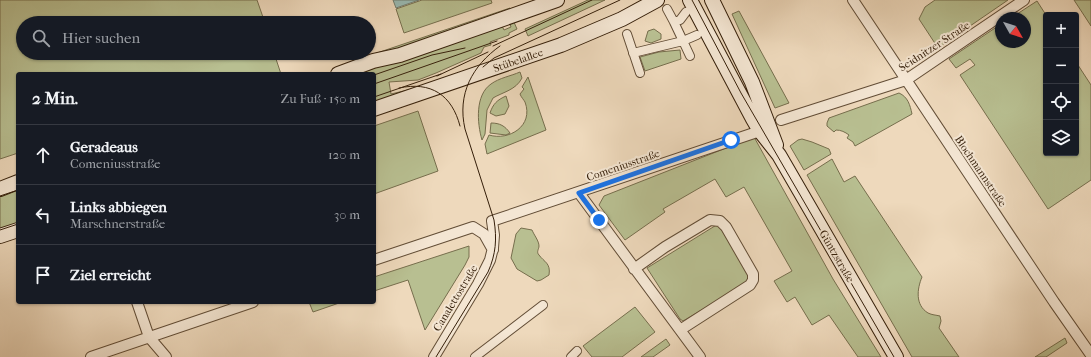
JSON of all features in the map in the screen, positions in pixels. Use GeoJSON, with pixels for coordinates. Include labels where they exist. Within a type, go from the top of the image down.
{"type":"FeatureCollection","features":[{"type":"Feature","properties":{"kind":"main road"},"geometry":{"type":"LineString","coordinates":[[344,72],[372,62],[400,55],[557,0]]}},
{"type":"Feature","properties":{"kind":"main road","name":"Güntzstraße"},"geometry":{"type":"LineString","coordinates":[[712,0],[752,82],[779,155]]}},
{"type":"Feature","properties":{"kind":"main road","name":"Stübelallee"},"geometry":{"type":"LineString","coordinates":[[376,107],[562,45],[622,19],[662,4]]}},
{"type":"Feature","properties":{"kind":"main road","name":"Güntzstraße"},"geometry":{"type":"LineString","coordinates":[[688,6],[760,131],[779,155],[896,357]]}},
{"type":"Feature","properties":{"kind":"main road"},"geometry":{"type":"LineString","coordinates":[[0,188],[16,183]]}},
{"type":"Feature","properties":{"kind":"main road"},"geometry":{"type":"LineString","coordinates":[[0,236],[16,231]]}},
{"type":"Feature","properties":{"kind":"street","name":"Blochmannstraße"},"geometry":{"type":"LineString","coordinates":[[853,0],[1091,356]]}},
{"type":"Feature","properties":{"kind":"street","name":"Seidnitzer Straße"},"geometry":{"type":"LineString","coordinates":[[781,120],[906,80],[1024,0]]}},
{"type":"Feature","properties":{"kind":"street"},"geometry":{"type":"LineString","coordinates":[[662,4],[674,22],[690,56]]}},
{"type":"Feature","properties":{"kind":"street"},"geometry":{"type":"LineString","coordinates":[[674,22],[680,20],[688,6]]}},
{"type":"Feature","properties":{"kind":"street"},"geometry":{"type":"LineString","coordinates":[[627,34],[640,73]]}},
{"type":"Feature","properties":{"kind":"street"},"geometry":{"type":"LineString","coordinates":[[633,53],[684,41],[697,35]]}},
{"type":"Feature","properties":{"kind":"street","name":"Comeniusstraße"},"geometry":{"type":"LineString","coordinates":[[492,221],[760,131]]}},
{"type":"Feature","properties":{"kind":"street"},"geometry":{"type":"LineString","coordinates":[[579,193],[700,357]]}},
{"type":"Feature","properties":{"kind":"street"},"geometry":{"type":"LineString","coordinates":[[634,268],[665,247],[710,220],[720,221],[726,227],[753,274],[753,280],[750,285],[680,330]]}},
{"type":"Feature","properties":{"kind":"street","name":"Canalettostraße"},"geometry":{"type":"LineString","coordinates":[[435,356],[478,284],[490,260],[493,250],[494,235],[492,221]]}},
{"type":"Feature","properties":{"kind":"street"},"geometry":{"type":"LineString","coordinates":[[376,259],[473,227],[484,234],[493,250]]}},
{"type":"Feature","properties":{"kind":"street"},"geometry":{"type":"LineString","coordinates":[[138,304],[149,337],[166,357]]}},
{"type":"Feature","properties":{"kind":"street"},"geometry":{"type":"LineString","coordinates":[[91,357],[247,304]]}},
{"type":"Feature","properties":{"kind":"street"},"geometry":{"type":"LineString","coordinates":[[475,357],[543,305]]}},
{"type":"Feature","properties":{"kind":"green space"},"geometry":{"type":"Polygon","coordinates":[[[0,0],[257,0],[263,16],[16,16],[16,60],[276,60],[280,72],[16,72],[16,154],[0,159],[0,0]]]}},
{"type":"Feature","properties":{"kind":"green space"},"geometry":{"type":"Polygon","coordinates":[[[422,0],[491,0],[492,3],[404,33],[396,9],[422,0]]]}},
{"type":"Feature","properties":{"kind":"green space"},"geometry":{"type":"Polygon","coordinates":[[[588,0],[605,0],[528,36],[525,29],[588,0]]]}},
{"type":"Feature","properties":{"kind":"green space"},"geometry":{"type":"Polygon","coordinates":[[[935,0],[1008,0],[938,48],[919,19],[925,7],[935,0]]]}},
{"type":"Feature","properties":{"kind":"green space"},"geometry":{"type":"Polygon","coordinates":[[[1074,0],[1091,0],[1091,26],[1074,0]]]}},
{"type":"Feature","properties":{"kind":"green space"},"geometry":{"type":"Polygon","coordinates":[[[1037,1],[1044,12],[1043,156],[1079,156],[1079,67],[1091,85],[1091,180],[1048,209],[960,75],[975,65],[970,59],[956,68],[949,59],[995,28],[995,48],[1031,48],[1031,12],[1020,12],[1037,1]]]}},
{"type":"Feature","properties":{"kind":"green space"},"geometry":{"type":"Polygon","coordinates":[[[510,8],[511,11],[413,45],[376,53],[510,8]]]}},
{"type":"Feature","properties":{"kind":"green space"},"geometry":{"type":"Polygon","coordinates":[[[739,11],[789,103],[775,108],[732,14],[739,11]]]}},
{"type":"Feature","properties":{"kind":"green space"},"geometry":{"type":"Polygon","coordinates":[[[513,20],[517,29],[509,33],[509,35],[490,42],[491,45],[484,47],[481,53],[418,80],[389,82],[391,94],[416,88],[376,103],[376,72],[364,72],[501,24],[504,30],[511,27],[509,21],[513,20]]]}},
{"type":"Feature","properties":{"kind":"green space"},"geometry":{"type":"Polygon","coordinates":[[[654,29],[661,34],[661,39],[651,43],[645,41],[648,31],[654,29]]]}},
{"type":"Feature","properties":{"kind":"green space"},"geometry":{"type":"Polygon","coordinates":[[[680,50],[681,59],[645,71],[640,57],[659,52],[680,50]]]}},
{"type":"Feature","properties":{"kind":"green space"},"geometry":{"type":"Polygon","coordinates":[[[520,72],[522,78],[516,85],[493,98],[487,110],[485,134],[482,140],[478,118],[482,95],[494,82],[520,72]]]}},
{"type":"Feature","properties":{"kind":"green space"},"geometry":{"type":"Polygon","coordinates":[[[528,77],[546,130],[487,154],[485,144],[489,135],[504,136],[512,134],[523,125],[527,111],[525,102],[520,94],[524,89],[522,87],[528,77]]]}},
{"type":"Feature","properties":{"kind":"green space"},"geometry":{"type":"Polygon","coordinates":[[[899,93],[907,99],[912,114],[855,146],[853,142],[847,138],[849,135],[838,130],[834,132],[827,126],[829,118],[899,93]]]}},
{"type":"Feature","properties":{"kind":"green space"},"geometry":{"type":"Polygon","coordinates":[[[506,96],[509,106],[505,114],[496,116],[490,113],[492,107],[500,99],[506,96]]]}},
{"type":"Feature","properties":{"kind":"green space"},"geometry":{"type":"Polygon","coordinates":[[[418,111],[438,171],[376,193],[376,125],[418,111]]]}},
{"type":"Feature","properties":{"kind":"green space"},"geometry":{"type":"Polygon","coordinates":[[[491,123],[502,125],[510,133],[506,135],[490,133],[491,123]]]}},
{"type":"Feature","properties":{"kind":"green space"},"geometry":{"type":"Polygon","coordinates":[[[754,137],[833,279],[881,357],[858,357],[829,315],[812,325],[795,297],[787,302],[774,281],[792,271],[744,187],[726,197],[715,179],[663,209],[665,212],[625,240],[599,205],[604,196],[754,137]]]}},
{"type":"Feature","properties":{"kind":"green space"},"geometry":{"type":"Polygon","coordinates":[[[802,139],[829,149],[831,154],[804,170],[790,146],[802,139]]]}},
{"type":"Feature","properties":{"kind":"green space"},"geometry":{"type":"Polygon","coordinates":[[[832,159],[844,182],[855,176],[922,277],[918,292],[921,306],[928,313],[940,316],[941,321],[939,328],[959,357],[912,357],[807,175],[832,159]]]}},
{"type":"Feature","properties":{"kind":"green space"},"geometry":{"type":"Polygon","coordinates":[[[16,188],[16,227],[0,232],[0,193],[16,188]]]}},
{"type":"Feature","properties":{"kind":"green space"},"geometry":{"type":"Polygon","coordinates":[[[718,224],[750,276],[749,282],[683,321],[680,319],[647,268],[718,224]]]}},
{"type":"Feature","properties":{"kind":"green space"},"geometry":{"type":"Polygon","coordinates":[[[521,228],[532,230],[539,244],[538,254],[548,265],[549,275],[541,280],[537,281],[517,269],[511,258],[516,234],[521,228]]]}},
{"type":"Feature","properties":{"kind":"green space"},"geometry":{"type":"Polygon","coordinates":[[[469,246],[469,257],[465,265],[425,330],[408,280],[376,290],[376,276],[469,246]]]}},
{"type":"Feature","properties":{"kind":"green space"},"geometry":{"type":"Polygon","coordinates":[[[310,304],[336,304],[313,312],[310,304]]]}},
{"type":"Feature","properties":{"kind":"green space"},"geometry":{"type":"Polygon","coordinates":[[[635,307],[655,332],[622,357],[592,357],[583,346],[635,307]]]}},
{"type":"Feature","properties":{"kind":"green space"},"geometry":{"type":"Polygon","coordinates":[[[1065,338],[1067,343],[1046,357],[1035,357],[1065,338]]]}},
{"type":"Feature","properties":{"kind":"green space"},"geometry":{"type":"Polygon","coordinates":[[[666,339],[670,345],[653,357],[641,357],[666,339]]]}},
{"type":"Feature","properties":{"kind":"water"},"geometry":{"type":"Polygon","coordinates":[[[393,0],[419,0],[396,8],[393,0]]]}},
{"type":"Feature","properties":{"kind":"tram line"},"geometry":{"type":"LineString","coordinates":[[493,46],[592,0]]}},
{"type":"Feature","properties":{"kind":"tram line"},"geometry":{"type":"LineString","coordinates":[[483,67],[494,58],[620,0]]}},
{"type":"Feature","properties":{"kind":"tram line"},"geometry":{"type":"LineString","coordinates":[[692,0],[741,93],[894,357]]}},
{"type":"Feature","properties":{"kind":"tram line"},"geometry":{"type":"LineString","coordinates":[[376,83],[497,41]]}},
{"type":"Feature","properties":{"kind":"tram line"},"geometry":{"type":"LineString","coordinates":[[436,357],[488,272],[494,253],[496,240],[494,220],[465,129],[463,104],[469,82],[475,72],[482,62],[500,46]]}},
{"type":"Feature","properties":{"kind":"tram line"},"geometry":{"type":"LineString","coordinates":[[376,74],[432,55],[465,48]]}},
{"type":"Feature","properties":{"kind":"tram line"},"geometry":{"type":"LineString","coordinates":[[437,76],[488,52]]}},
{"type":"Feature","properties":{"kind":"tram line"},"geometry":{"type":"LineString","coordinates":[[376,96],[441,74]]}},
{"type":"Feature","properties":{"kind":"tram line"},"geometry":{"type":"LineString","coordinates":[[399,88],[410,86],[421,87],[438,93],[452,106],[460,126]]}},
{"type":"Feature","properties":{"kind":"tram line"},"geometry":{"type":"LineString","coordinates":[[0,196],[16,191]]}},
{"type":"Feature","properties":{"kind":"tram line"},"geometry":{"type":"LineString","coordinates":[[0,230],[16,225]]}},
{"type":"Feature","properties":{"kind":"route"},"geometry":{"type":"LineString","coordinates":[[599,220],[579,193],[731,140]]}}]}
